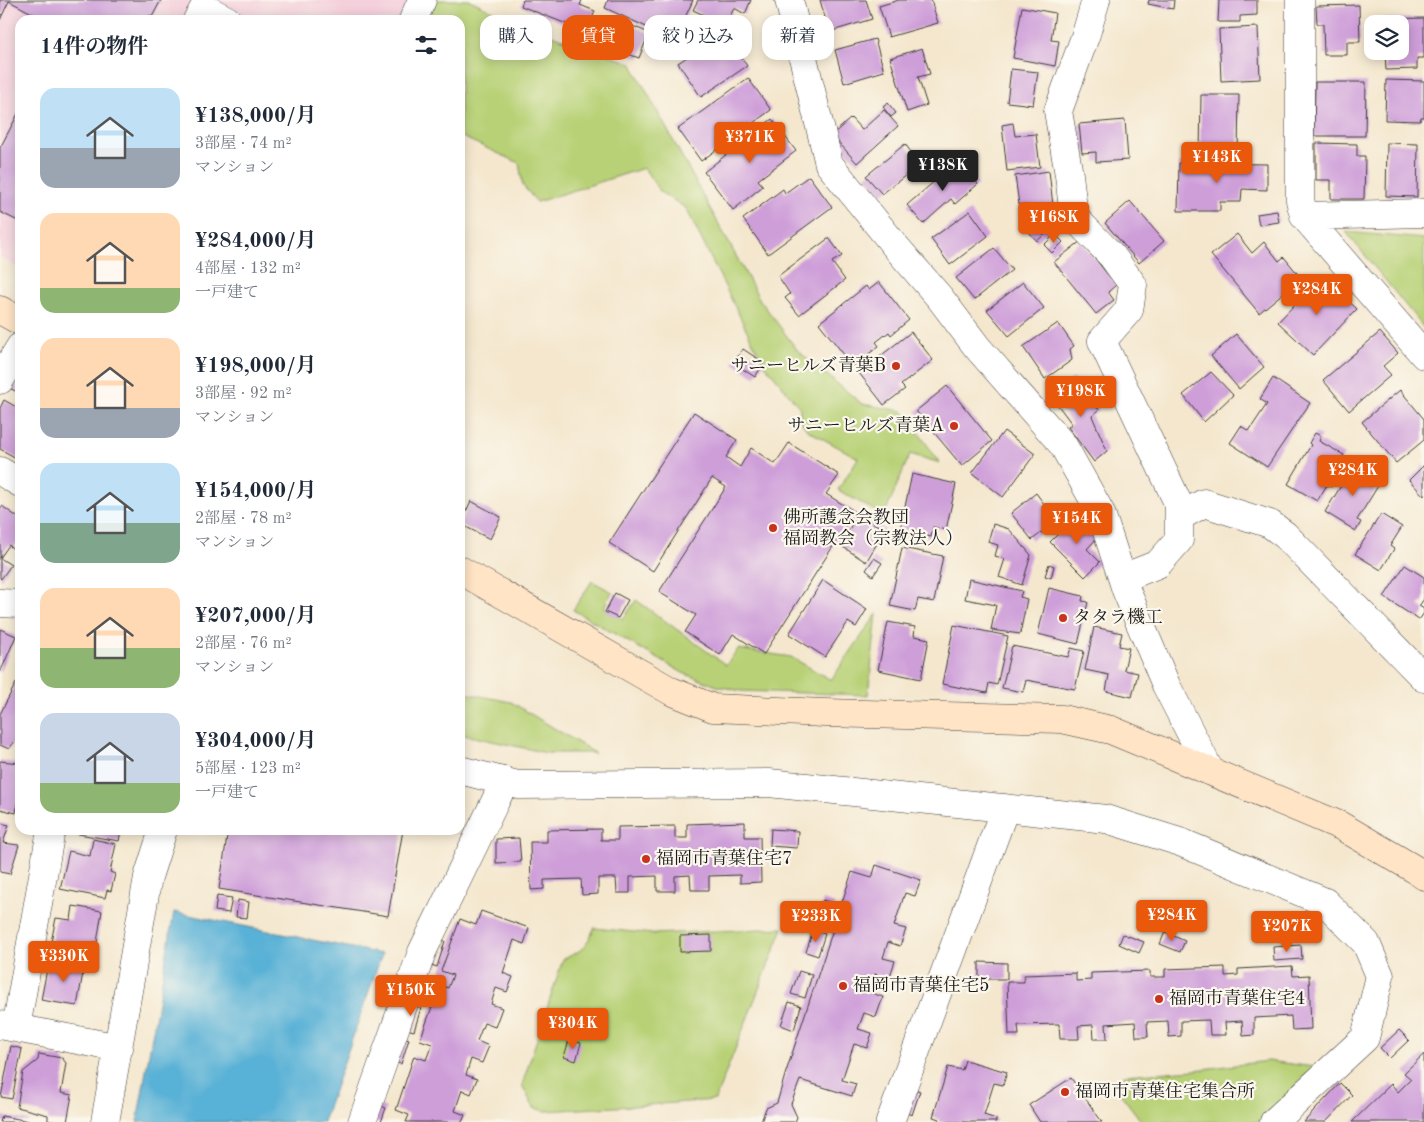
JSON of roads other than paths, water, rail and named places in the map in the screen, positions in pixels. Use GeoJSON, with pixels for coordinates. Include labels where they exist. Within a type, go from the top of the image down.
{"type":"FeatureCollection","features":[{"type":"Feature","properties":{"kind":"street"},"geometry":{"type":"LineString","coordinates":[[415,15],[422,0]]}},
{"type":"Feature","properties":{"kind":"street"},"geometry":{"type":"LineString","coordinates":[[789,0],[829,164],[940,298],[977,347],[1064,445],[1101,513],[1126,590],[1166,684],[1210,771]]}},
{"type":"Feature","properties":{"kind":"street"},"geometry":{"type":"LineString","coordinates":[[1096,0],[1086,34],[1058,111],[1070,175],[1074,217],[1112,256],[1133,285],[1129,310],[1102,341],[1179,505],[1179,540],[1158,564],[1123,578]]}},
{"type":"Feature","properties":{"kind":"street"},"geometry":{"type":"LineString","coordinates":[[1300,0],[1300,200],[1304,216],[1424,355]]}},
{"type":"Feature","properties":{"kind":"street"},"geometry":{"type":"LineString","coordinates":[[200,15],[204,8],[217,15]]}},
{"type":"Feature","properties":{"kind":"street"},"geometry":{"type":"LineString","coordinates":[[1304,216],[1424,213]]}},
{"type":"Feature","properties":{"kind":"street"},"geometry":{"type":"LineString","coordinates":[[0,310],[15,318]]}},
{"type":"Feature","properties":{"kind":"street"},"geometry":{"type":"LineString","coordinates":[[0,380],[15,355]]}},
{"type":"Feature","properties":{"kind":"street"},"geometry":{"type":"LineString","coordinates":[[0,471],[15,480]]}},
{"type":"Feature","properties":{"kind":"street"},"geometry":{"type":"LineString","coordinates":[[1179,518],[1204,503],[1270,524],[1284,535],[1424,678]]}},
{"type":"Feature","properties":{"kind":"street"},"geometry":{"type":"LineString","coordinates":[[465,573],[671,691],[713,708],[1062,719],[1111,730],[1341,826],[1424,876]]}},
{"type":"Feature","properties":{"kind":"street"},"geometry":{"type":"LineString","coordinates":[[0,603],[15,604]]}},
{"type":"Feature","properties":{"kind":"street"},"geometry":{"type":"LineString","coordinates":[[465,771],[518,785],[769,783],[1106,818],[1180,842],[1325,902],[1366,943],[1380,976],[1365,1038],[1274,1122]]}},
{"type":"Feature","properties":{"kind":"street"},"geometry":{"type":"LineString","coordinates":[[362,1122],[422,952],[505,781]]}},
{"type":"Feature","properties":{"kind":"street"},"geometry":{"type":"LineString","coordinates":[[890,1122],[1005,808]]}},
{"type":"Feature","properties":{"kind":"street"},"geometry":{"type":"LineString","coordinates":[[50,835],[8,1027],[119,1048]]}},
{"type":"Feature","properties":{"kind":"street"},"geometry":{"type":"LineString","coordinates":[[105,1122],[148,877],[161,835]]}},
{"type":"Feature","properties":{"kind":"water"},"geometry":{"type":"Polygon","coordinates":[[[174,912],[382,954],[323,1122],[137,1122],[174,912]]]}},
{"type":"Feature","properties":{"kind":"place","name":"サニーヒルズ青葉B"},"geometry":{"type":"Point","coordinates":[896,366]}},
{"type":"Feature","properties":{"kind":"place","name":"サニーヒルズ青葉A"},"geometry":{"type":"Point","coordinates":[954,426]}},
{"type":"Feature","properties":{"kind":"place","name":"佛所護念会教団 福岡教会（宗教法人）"},"geometry":{"type":"Point","coordinates":[773,528]}},
{"type":"Feature","properties":{"kind":"place","name":"タタラ機工"},"geometry":{"type":"Point","coordinates":[1063,618]}},
{"type":"Feature","properties":{"kind":"place","name":"福岡市青葉住宅7"},"geometry":{"type":"Point","coordinates":[646,859]}},
{"type":"Feature","properties":{"kind":"place","name":"福岡市青葉住宅5"},"geometry":{"type":"Point","coordinates":[843,986]}},
{"type":"Feature","properties":{"kind":"place","name":"福岡市青葉住宅4"},"geometry":{"type":"Point","coordinates":[1159,999]}},
{"type":"Feature","properties":{"kind":"place","name":"福岡市青葉住宅集合所"},"geometry":{"type":"Point","coordinates":[1065,1092]}}]}
